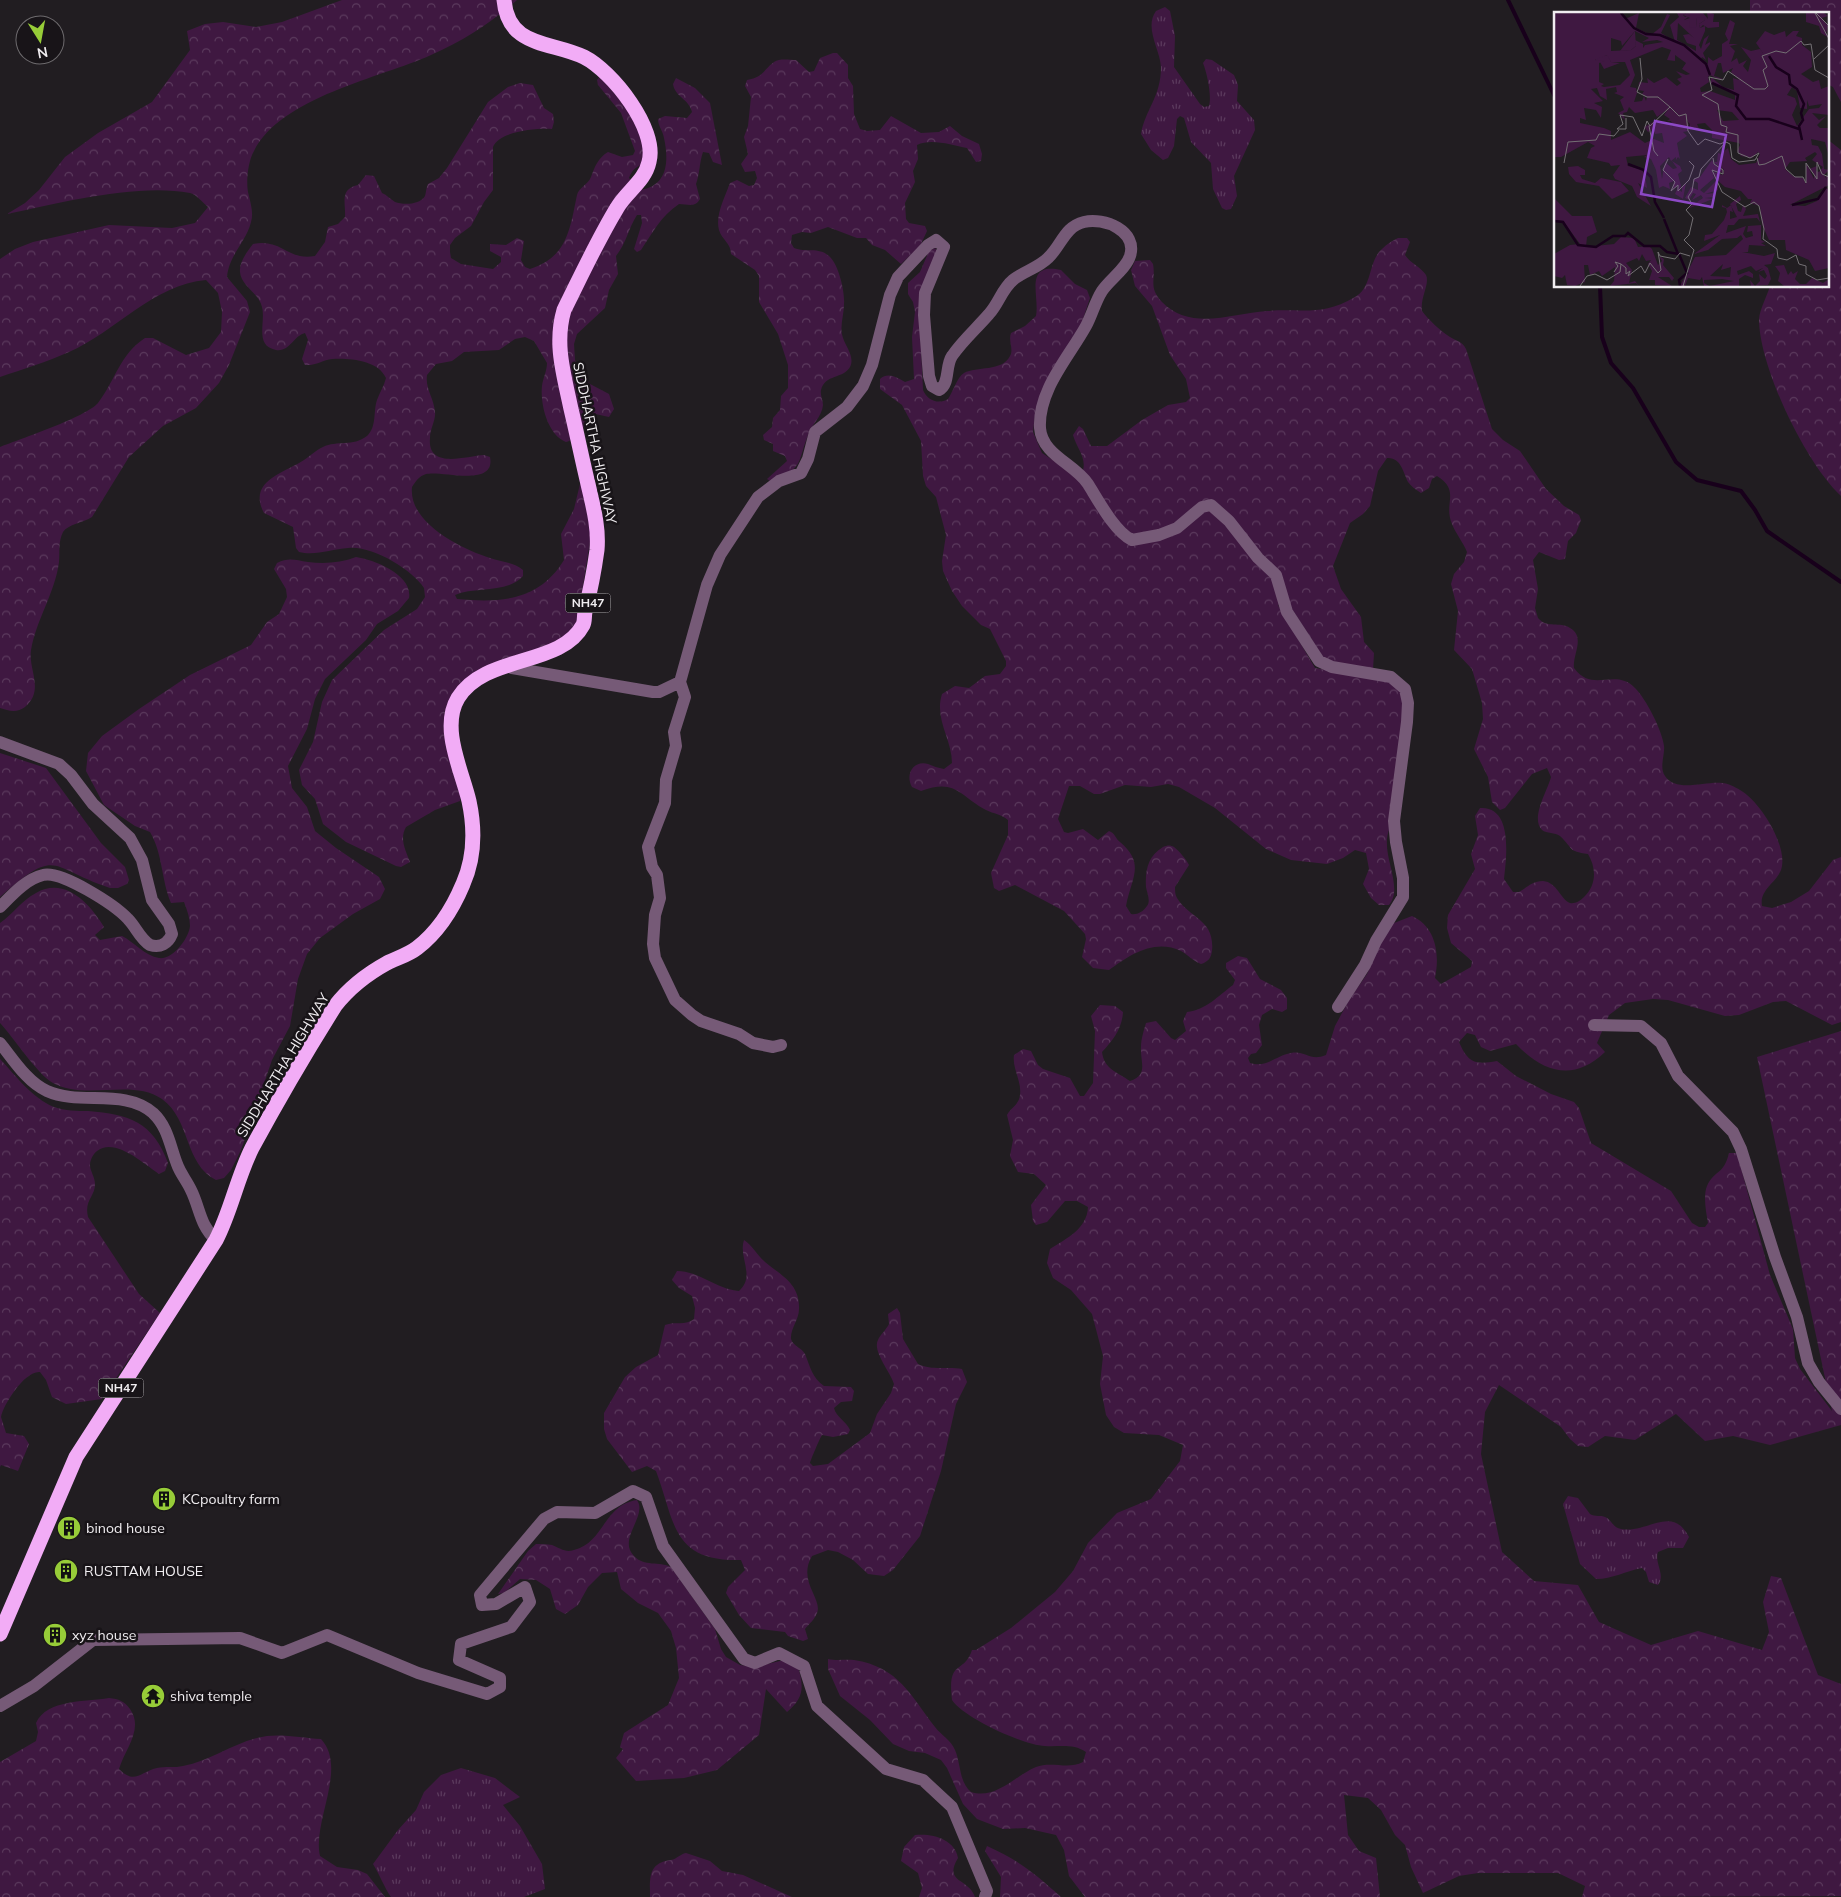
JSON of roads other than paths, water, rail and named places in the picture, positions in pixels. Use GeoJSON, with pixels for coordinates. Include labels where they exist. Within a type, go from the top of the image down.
{"type":"FeatureCollection","features":[{"type":"Feature","properties":{"kind":"highway","name":"SIDDHARTHA HIGHWAY"},"geometry":{"type":"LineString","coordinates":[[0,1634],[76,1457],[216,1240],[225,1223],[238,1179],[252,1148],[335,1006],[364,977],[409,953],[424,942],[436,929],[456,900],[471,862],[473,840],[469,801],[452,732],[455,704],[466,688],[484,676],[507,665],[556,649],[567,642],[584,624],[591,594],[597,548],[597,520],[560,359],[560,324],[564,310],[608,224],[623,198],[646,171],[651,154],[649,139],[642,122],[607,75],[583,57],[537,43],[520,33],[508,17],[504,0]]}},
{"type":"Feature","properties":{"kind":"street"},"geometry":{"type":"LineString","coordinates":[[781,1045],[773,1047],[753,1043],[739,1034],[692,1016],[675,1000],[655,958],[653,944],[655,915],[660,898],[657,875],[652,867],[648,846],[665,804],[666,780],[676,746],[674,732],[685,697],[680,682],[707,585],[720,555],[758,497],[779,481],[801,473],[808,459],[815,432],[847,407],[863,386],[872,365],[895,282],[932,241],[939,241],[944,250],[928,285],[924,306],[929,376],[932,386],[939,390],[945,385],[952,355],[990,313],[1012,281],[1043,263],[1074,225],[1097,220],[1111,223],[1127,238],[1131,247],[1130,256],[1102,292],[1086,326],[1051,385],[1040,424],[1041,434],[1046,446],[1079,472],[1123,535],[1132,540],[1169,532],[1182,525],[1202,506],[1214,506],[1229,521],[1258,558],[1276,575],[1288,612],[1319,661],[1332,668],[1391,677],[1400,684],[1407,694],[1407,722],[1394,821],[1404,897],[1376,941],[1365,965],[1338,1007]]}},
{"type":"Feature","properties":{"kind":"street"},"geometry":{"type":"LineString","coordinates":[[507,665],[512,668],[653,692],[659,692],[680,682]]}},
{"type":"Feature","properties":{"kind":"street"},"geometry":{"type":"LineString","coordinates":[[0,742],[59,764],[71,774],[94,804],[130,838],[142,860],[152,900],[169,924],[172,934],[161,946],[150,946],[123,914],[78,885],[53,874],[45,874],[32,880],[0,907]]}},
{"type":"Feature","properties":{"kind":"street"},"geometry":{"type":"LineString","coordinates":[[1594,1026],[1641,1026],[1661,1043],[1678,1076],[1733,1132],[1741,1149],[1775,1257],[1797,1317],[1808,1363],[1819,1382],[1841,1409]]}},
{"type":"Feature","properties":{"kind":"street"},"geometry":{"type":"LineString","coordinates":[[0,1042],[33,1082],[47,1091],[74,1098],[125,1100],[142,1105],[158,1118],[169,1136],[177,1165],[191,1190],[203,1224],[216,1240]]}},
{"type":"Feature","properties":{"kind":"street"},"geometry":{"type":"LineString","coordinates":[[0,1706],[34,1686],[92,1640],[240,1638],[282,1653],[328,1635],[418,1673],[487,1694],[500,1687],[500,1678],[459,1660],[461,1644],[511,1628],[530,1602],[525,1587],[496,1604],[482,1605],[480,1595],[544,1519],[557,1512],[595,1513],[633,1491],[646,1497],[663,1546],[744,1659],[755,1663],[779,1653],[804,1666],[817,1706],[886,1769],[923,1780],[952,1806],[988,1891],[985,1897]]}},
{"type":"Feature","properties":{"kind":"waterway"},"geometry":{"type":"LineString","coordinates":[[1508,0],[1554,95]]}},
{"type":"Feature","properties":{"kind":"waterway"},"geometry":{"type":"LineString","coordinates":[[1600,288],[1602,337],[1611,363],[1633,388],[1676,462],[1697,480],[1741,491],[1767,531],[1841,582]]}},
{"type":"Feature","properties":{"kind":"place","name":"KCpoultry farm"},"geometry":{"type":"Point","coordinates":[164,1499]}},
{"type":"Feature","properties":{"kind":"place","name":"binod house"},"geometry":{"type":"Point","coordinates":[69,1528]}},
{"type":"Feature","properties":{"kind":"place","name":"RUSTTAM HOUSE"},"geometry":{"type":"Point","coordinates":[66,1571]}},
{"type":"Feature","properties":{"kind":"place","name":"xyz house"},"geometry":{"type":"Point","coordinates":[55,1635]}},
{"type":"Feature","properties":{"kind":"place","name":"shiva temple"},"geometry":{"type":"Point","coordinates":[153,1696]}}]}
